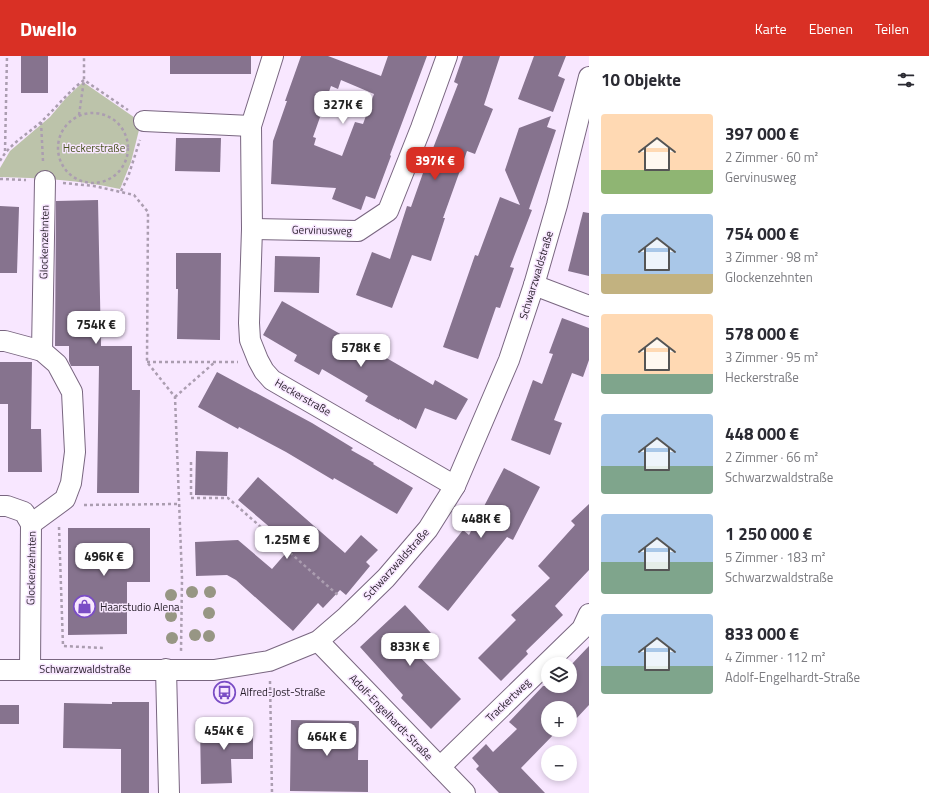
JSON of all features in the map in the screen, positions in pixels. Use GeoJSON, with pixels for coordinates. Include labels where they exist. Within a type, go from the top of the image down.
{"type":"FeatureCollection","features":[{"type":"Feature","properties":{"kind":"street","name":"Heckerstraße"},"geometry":{"type":"LineString","coordinates":[[273,56],[251,126],[252,229],[248,323],[250,340],[258,360],[264,371],[272,380],[455,486]]}},
{"type":"Feature","properties":{"kind":"street","name":"Gervinusweg"},"geometry":{"type":"LineString","coordinates":[[252,229],[358,231],[388,211],[447,56]]}},
{"type":"Feature","properties":{"kind":"street","name":"Schwarzwaldstraße"},"geometry":{"type":"LineString","coordinates":[[0,670],[214,670],[269,661],[318,641],[354,610],[386,578],[428,529],[455,486],[509,360],[534,285],[557,205],[589,77]]}},
{"type":"Feature","properties":{"kind":"street"},"geometry":{"type":"LineString","coordinates":[[144,121],[251,126]]}},
{"type":"Feature","properties":{"kind":"street","name":"Glockenzehnten"},"geometry":{"type":"LineString","coordinates":[[42,351],[45,181]]}},
{"type":"Feature","properties":{"kind":"street"},"geometry":{"type":"LineString","coordinates":[[534,285],[589,306]]}},
{"type":"Feature","properties":{"kind":"street","name":"Glockenzehnten"},"geometry":{"type":"LineString","coordinates":[[0,341],[42,351],[57,364],[72,392],[75,452],[71,483],[65,499],[31,524],[30,670]]}},
{"type":"Feature","properties":{"kind":"street"},"geometry":{"type":"LineString","coordinates":[[0,506],[7,506],[24,512],[31,524]]}},
{"type":"Feature","properties":{"kind":"street","name":"Trackertweg"},"geometry":{"type":"LineString","coordinates":[[440,767],[582,629],[589,614]]}},
{"type":"Feature","properties":{"kind":"street","name":"Adolf-Engelhardt-Straße"},"geometry":{"type":"LineString","coordinates":[[318,641],[465,793]]}},
{"type":"Feature","properties":{"kind":"street"},"geometry":{"type":"LineString","coordinates":[[169,793],[173,669]]}},
{"type":"Feature","properties":{"kind":"path"},"geometry":{"type":"LineString","coordinates":[[5,152],[7,56]]}},
{"type":"Feature","properties":{"kind":"path"},"geometry":{"type":"LineString","coordinates":[[79,115],[84,80],[84,56]]}},
{"type":"Feature","properties":{"kind":"path"},"geometry":{"type":"LineString","coordinates":[[0,161],[5,152],[41,122],[65,96],[84,80]]}},
{"type":"Feature","properties":{"kind":"path"},"geometry":{"type":"LineString","coordinates":[[84,80],[144,121],[133,162],[121,192]]}},
{"type":"Feature","properties":{"kind":"path"},"geometry":{"type":"LineString","coordinates":[[94,113],[106,115],[119,123],[127,134],[128,148],[126,161],[118,173],[107,180],[94,185],[81,181],[68,174],[61,164],[58,151],[60,137],[67,123],[79,115],[94,113]]}},
{"type":"Feature","properties":{"kind":"path"},"geometry":{"type":"LineString","coordinates":[[41,122],[45,181]]}},
{"type":"Feature","properties":{"kind":"path"},"geometry":{"type":"LineString","coordinates":[[126,161],[133,162]]}},
{"type":"Feature","properties":{"kind":"path"},"geometry":{"type":"LineString","coordinates":[[112,190],[134,195],[148,212],[147,362],[175,397],[182,578],[173,669]]}},
{"type":"Feature","properties":{"kind":"path"},"geometry":{"type":"LineString","coordinates":[[147,362],[246,362],[258,360]]}},
{"type":"Feature","properties":{"kind":"path"},"geometry":{"type":"LineString","coordinates":[[175,397],[215,362]]}},
{"type":"Feature","properties":{"kind":"path"},"geometry":{"type":"LineString","coordinates":[[191,462],[191,498],[228,498],[320,577],[354,610]]}},
{"type":"Feature","properties":{"kind":"path"},"geometry":{"type":"LineString","coordinates":[[102,648],[63,646],[58,505],[179,504]]}},
{"type":"Feature","properties":{"kind":"path"},"geometry":{"type":"LineString","coordinates":[[269,661],[272,793]]}},
{"type":"Feature","properties":{"kind":"green space"},"geometry":{"type":"Polygon","coordinates":[[[83,82],[141,122],[131,162],[120,189],[90,183],[60,180],[0,177],[0,168],[10,151],[50,117],[66,98],[83,82]]]}},
{"type":"Feature","properties":{"kind":"building"},"geometry":{"type":"Polygon","coordinates":[[[21,56],[48,56],[48,93],[21,93],[21,56]]]}},
{"type":"Feature","properties":{"kind":"building"},"geometry":{"type":"Polygon","coordinates":[[[170,56],[251,56],[251,74],[170,74],[170,56]]]}},
{"type":"Feature","properties":{"kind":"building"},"geometry":{"type":"Polygon","coordinates":[[[301,56],[328,56],[381,76],[388,56],[427,56],[375,199],[366,196],[361,210],[332,199],[336,188],[271,184],[273,141],[287,101],[285,101],[301,56]],[[341,80],[338,89],[331,86],[313,137],[316,138],[314,145],[342,156],[355,122],[363,124],[374,94],[341,80]]]}},
{"type":"Feature","properties":{"kind":"building"},"geometry":{"type":"Polygon","coordinates":[[[463,56],[500,56],[484,105],[493,109],[475,154],[467,151],[443,218],[445,218],[431,261],[412,255],[392,308],[356,295],[372,252],[390,259],[407,206],[411,207],[429,156],[458,84],[454,82],[463,56]]]}},
{"type":"Feature","properties":{"kind":"building"},"geometry":{"type":"Polygon","coordinates":[[[534,56],[566,56],[558,76],[565,79],[553,112],[518,99],[534,56]]]}},
{"type":"Feature","properties":{"kind":"building"},"geometry":{"type":"Polygon","coordinates":[[[551,116],[547,127],[556,130],[529,209],[532,210],[510,267],[514,268],[500,308],[496,307],[478,359],[443,347],[475,255],[478,256],[500,197],[520,205],[505,170],[519,128],[551,116]]]}},
{"type":"Feature","properties":{"kind":"building"},"geometry":{"type":"Polygon","coordinates":[[[176,138],[221,138],[220,172],[175,171],[176,138]]]}},
{"type":"Feature","properties":{"kind":"building"},"geometry":{"type":"Polygon","coordinates":[[[98,200],[101,346],[132,346],[132,390],[140,390],[139,493],[97,493],[99,366],[71,366],[69,361],[69,346],[55,346],[56,201],[98,200]]]}},
{"type":"Feature","properties":{"kind":"building"},"geometry":{"type":"Polygon","coordinates":[[[0,206],[19,207],[17,273],[0,273],[0,206]]]}},
{"type":"Feature","properties":{"kind":"building"},"geometry":{"type":"Polygon","coordinates":[[[583,212],[589,213],[589,276],[568,271],[583,212]]]}},
{"type":"Feature","properties":{"kind":"building"},"geometry":{"type":"Polygon","coordinates":[[[176,253],[221,253],[220,340],[177,339],[178,289],[176,289],[176,253]]]}},
{"type":"Feature","properties":{"kind":"building"},"geometry":{"type":"Polygon","coordinates":[[[275,256],[320,257],[319,293],[274,292],[275,256]]]}},
{"type":"Feature","properties":{"kind":"building"},"geometry":{"type":"Polygon","coordinates":[[[282,301],[358,344],[359,342],[433,385],[435,380],[468,399],[456,420],[425,408],[416,429],[365,401],[368,396],[322,369],[319,375],[294,361],[297,355],[263,335],[282,301]]]}},
{"type":"Feature","properties":{"kind":"building"},"geometry":{"type":"Polygon","coordinates":[[[562,318],[589,328],[589,360],[583,377],[572,373],[554,420],[562,423],[550,455],[511,440],[533,380],[542,384],[553,354],[549,353],[562,318]]]}},
{"type":"Feature","properties":{"kind":"building"},"geometry":{"type":"Polygon","coordinates":[[[0,362],[32,362],[31,429],[41,429],[42,472],[8,472],[8,404],[0,404],[0,362]]]}},
{"type":"Feature","properties":{"kind":"building"},"geometry":{"type":"Polygon","coordinates":[[[217,372],[312,423],[353,448],[351,450],[413,488],[397,514],[334,478],[333,480],[286,452],[239,427],[238,429],[198,407],[217,372]]]}},
{"type":"Feature","properties":{"kind":"building"},"geometry":{"type":"Polygon","coordinates":[[[196,451],[228,452],[227,496],[195,495],[196,451]]]}},
{"type":"Feature","properties":{"kind":"building"},"geometry":{"type":"Polygon","coordinates":[[[504,468],[540,487],[513,540],[507,537],[448,611],[418,587],[463,530],[469,535],[504,468]]]}},
{"type":"Feature","properties":{"kind":"building"},"geometry":{"type":"Polygon","coordinates":[[[258,477],[345,553],[361,535],[378,550],[366,562],[370,566],[346,595],[340,590],[323,608],[318,603],[293,631],[236,580],[227,575],[196,576],[195,542],[238,540],[272,569],[292,546],[238,500],[258,477]]]}},
{"type":"Feature","properties":{"kind":"building"},"geometry":{"type":"Polygon","coordinates":[[[589,504],[589,570],[555,606],[563,615],[526,651],[528,654],[501,681],[478,658],[516,620],[511,615],[550,578],[538,566],[575,525],[571,521],[589,504]]]}},
{"type":"Feature","properties":{"kind":"building"},"geometry":{"type":"Polygon","coordinates":[[[68,528],[150,528],[150,582],[127,582],[127,634],[68,635],[68,528]]]}},
{"type":"Feature","properties":{"kind":"building"},"geometry":{"type":"Polygon","coordinates":[[[405,605],[431,633],[413,650],[461,699],[431,729],[401,698],[403,695],[360,647],[405,605]]]}},
{"type":"Feature","properties":{"kind":"building"},"geometry":{"type":"Polygon","coordinates":[[[589,646],[589,705],[577,718],[577,701],[541,701],[541,737],[551,737],[543,745],[541,745],[541,747],[521,768],[545,793],[499,793],[476,769],[479,766],[472,758],[486,744],[493,752],[517,729],[509,722],[541,688],[541,693],[577,693],[577,659],[589,646]]]}},
{"type":"Feature","properties":{"kind":"building"},"geometry":{"type":"Polygon","coordinates":[[[112,702],[149,702],[149,793],[121,793],[121,749],[63,748],[64,703],[112,704],[112,702]]]}},
{"type":"Feature","properties":{"kind":"building"},"geometry":{"type":"Polygon","coordinates":[[[0,705],[19,705],[19,724],[0,724],[0,705]]]}},
{"type":"Feature","properties":{"kind":"building"},"geometry":{"type":"Polygon","coordinates":[[[291,720],[359,721],[358,760],[368,760],[368,792],[290,791],[291,720]]]}},
{"type":"Feature","properties":{"kind":"building"},"geometry":{"type":"Polygon","coordinates":[[[200,725],[253,725],[253,759],[231,759],[232,783],[201,784],[200,725]]]}},
{"type":"Feature","properties":{"kind":"place","name":"Haarstudio Alena"},"geometry":{"type":"Point","coordinates":[85,607]}},
{"type":"Feature","properties":{"kind":"place","name":"Alfred-Jost-Straße"},"geometry":{"type":"Point","coordinates":[225,692]}}]}
